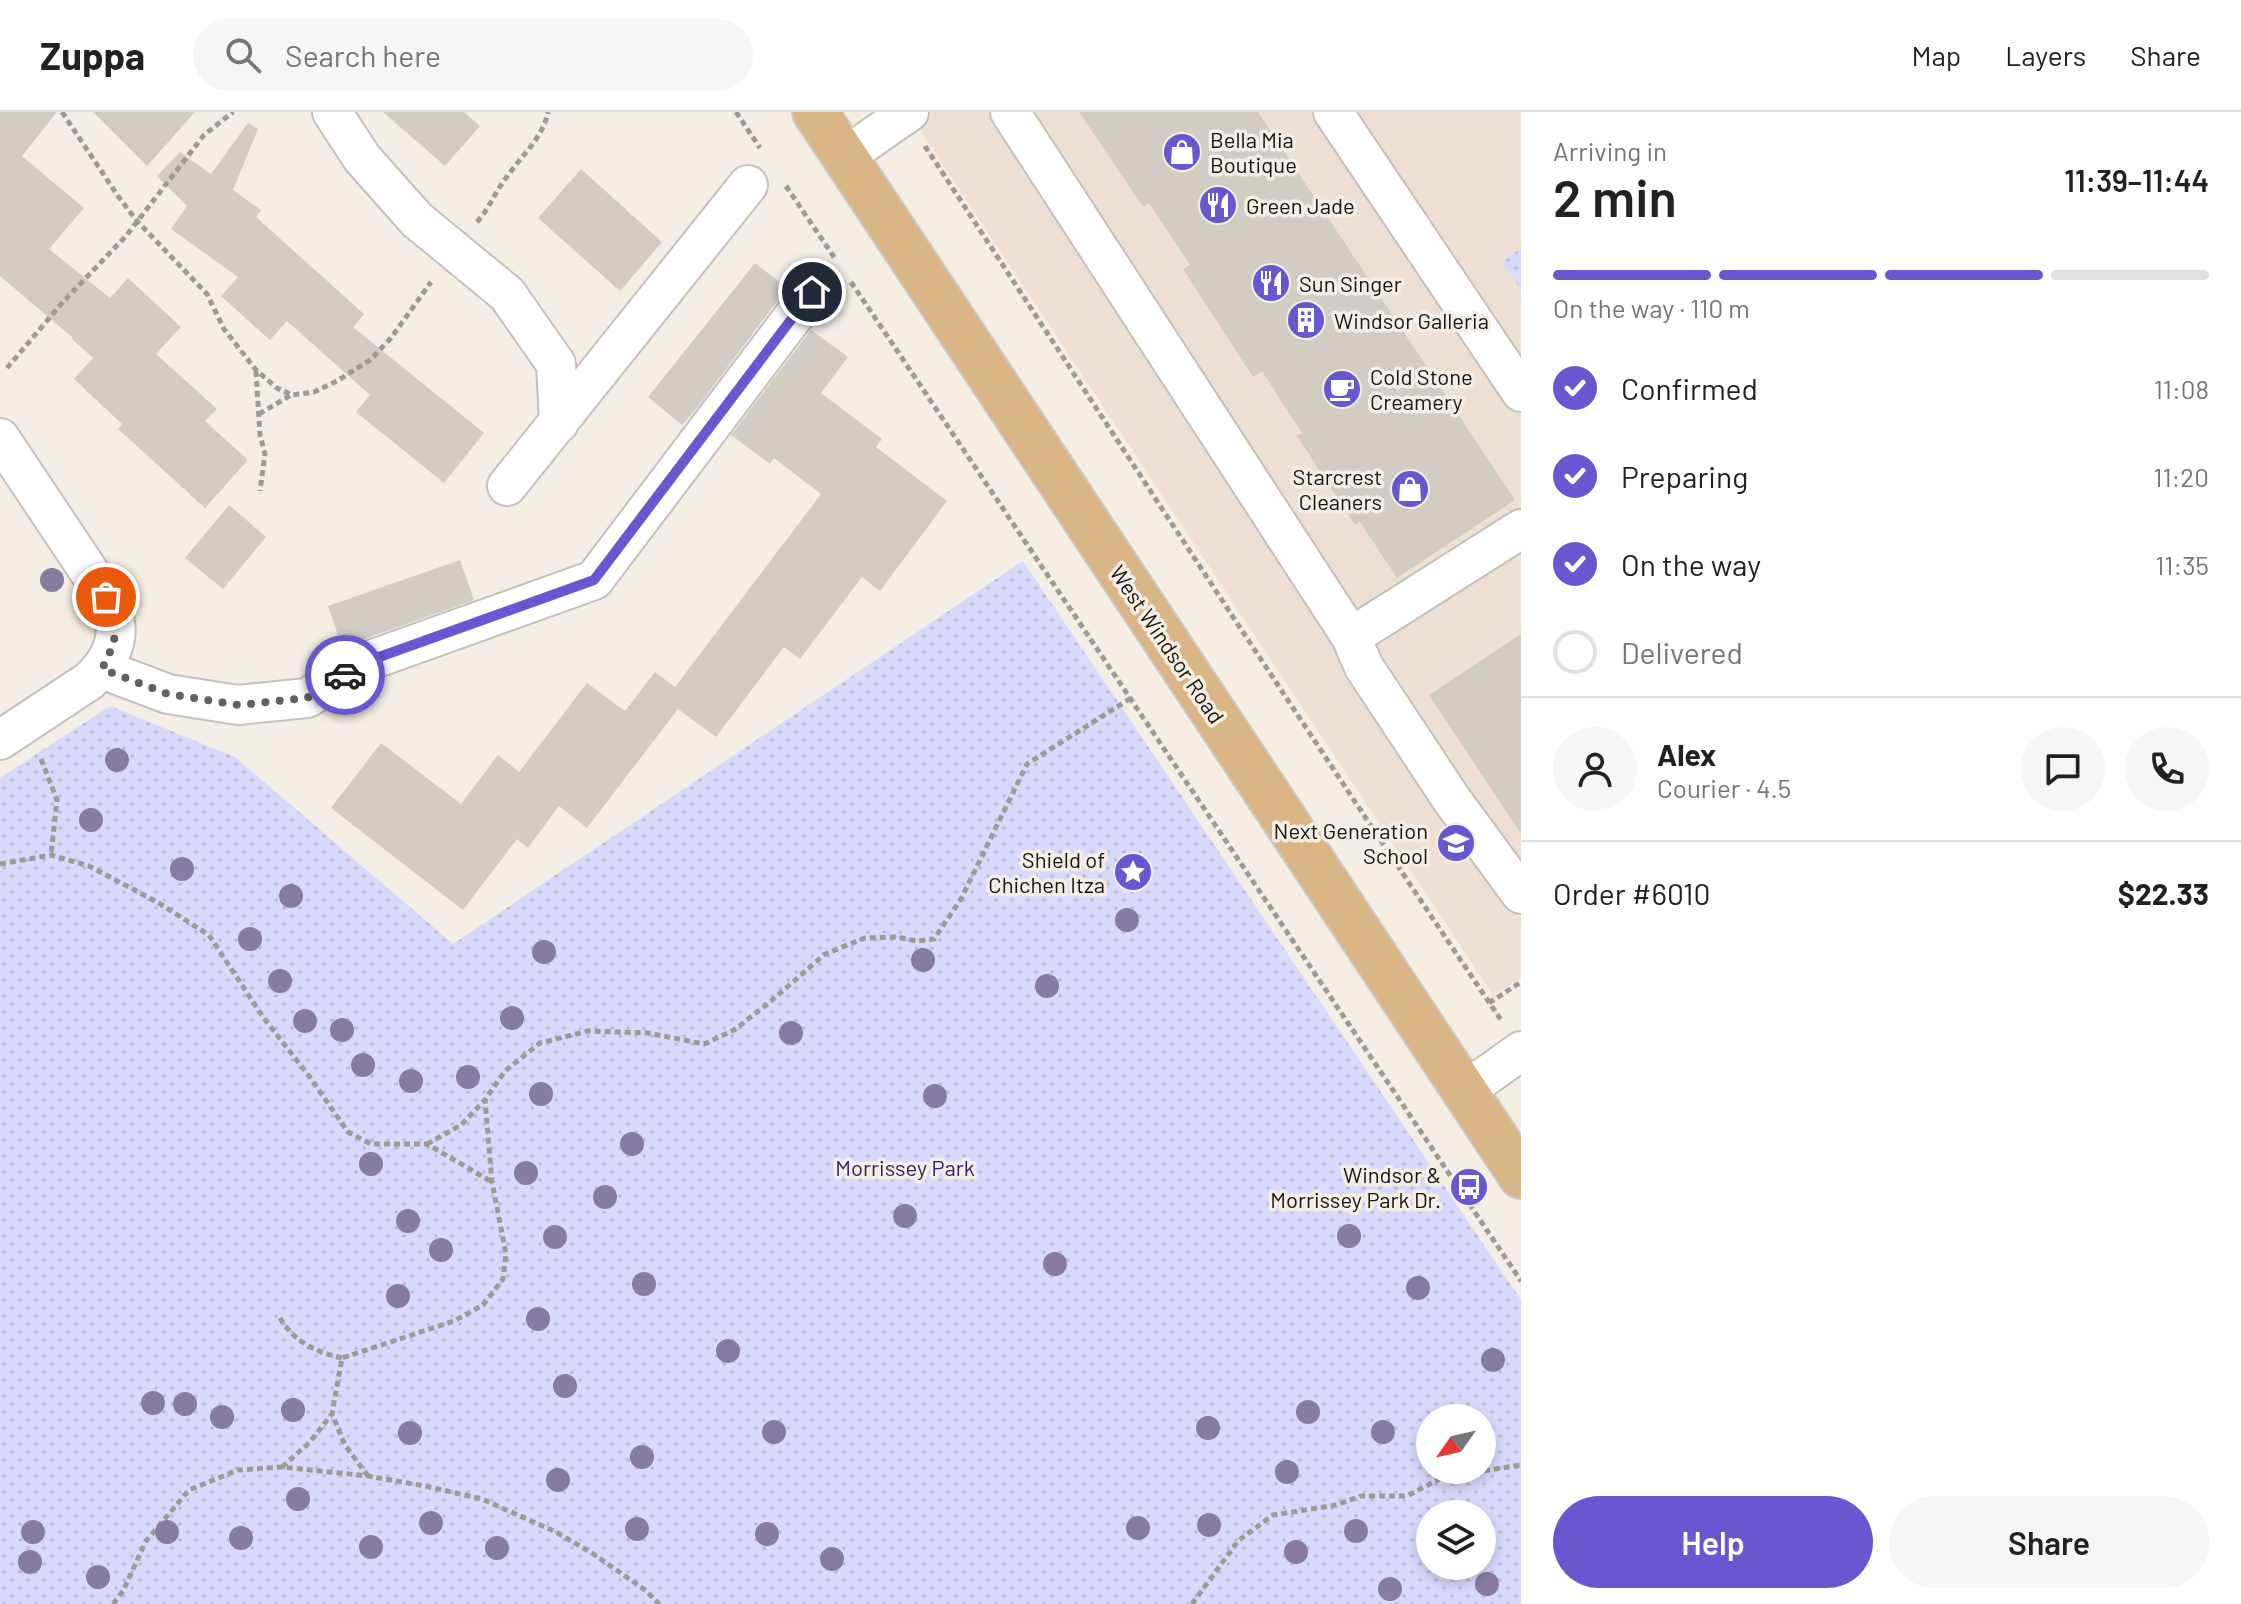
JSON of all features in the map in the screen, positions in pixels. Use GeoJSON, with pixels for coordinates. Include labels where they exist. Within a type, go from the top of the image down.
{"type":"FeatureCollection","features":[{"type":"Feature","properties":{"kind":"main road","name":"West Windsor Road"},"geometry":{"type":"LineString","coordinates":[[815,112],[1521,1176]]}},
{"type":"Feature","properties":{"kind":"street"},"geometry":{"type":"LineString","coordinates":[[332,112],[362,158],[417,220],[507,294],[556,364],[559,423]]}},
{"type":"Feature","properties":{"kind":"street"},"geometry":{"type":"LineString","coordinates":[[844,157],[909,112]]}},
{"type":"Feature","properties":{"kind":"street"},"geometry":{"type":"LineString","coordinates":[[1010,112],[1351,637],[1364,667],[1443,787],[1520,889]]}},
{"type":"Feature","properties":{"kind":"street"},"geometry":{"type":"LineString","coordinates":[[1333,112],[1521,392]]}},
{"type":"Feature","properties":{"kind":"street"},"geometry":{"type":"LineString","coordinates":[[507,486],[764,171]]}},
{"type":"Feature","properties":{"kind":"street"},"geometry":{"type":"LineString","coordinates":[[102,669],[168,694],[238,705],[307,698],[368,661],[594,580],[812,292]]}},
{"type":"Feature","properties":{"kind":"street"},"geometry":{"type":"LineString","coordinates":[[0,438],[106,597],[115,622],[115,644],[102,669],[89,681],[0,740]]}},
{"type":"Feature","properties":{"kind":"street"},"geometry":{"type":"LineString","coordinates":[[1351,637],[1521,529]]}},
{"type":"Feature","properties":{"kind":"street"},"geometry":{"type":"LineString","coordinates":[[1465,1091],[1512,1037]]}},
{"type":"Feature","properties":{"kind":"path"},"geometry":{"type":"LineString","coordinates":[[62,112],[137,221],[207,294],[224,329],[256,370],[277,388],[292,395]]}},
{"type":"Feature","properties":{"kind":"path"},"geometry":{"type":"LineString","coordinates":[[7,368],[62,303],[126,236],[204,135],[233,112]]}},
{"type":"Feature","properties":{"kind":"path"},"geometry":{"type":"LineString","coordinates":[[474,225],[485,214],[506,176],[545,127],[548,112]]}},
{"type":"Feature","properties":{"kind":"path"},"geometry":{"type":"LineString","coordinates":[[736,112],[764,171],[841,268]]}},
{"type":"Feature","properties":{"kind":"path"},"geometry":{"type":"LineString","coordinates":[[927,150],[1250,646],[1512,1037]]}},
{"type":"Feature","properties":{"kind":"path"},"geometry":{"type":"LineString","coordinates":[[259,414],[292,395],[314,392],[337,381],[370,360],[409,314],[434,278]]}},
{"type":"Feature","properties":{"kind":"path"},"geometry":{"type":"LineString","coordinates":[[850,281],[1521,1281]]}},
{"type":"Feature","properties":{"kind":"path"},"geometry":{"type":"LineString","coordinates":[[256,370],[260,435],[265,454],[260,491]]}},
{"type":"Feature","properties":{"kind":"path"},"geometry":{"type":"LineString","coordinates":[[0,864],[51,855],[89,866],[157,902],[209,935],[263,1017],[348,1132],[371,1144],[427,1144],[461,1125],[485,1100],[505,1071],[540,1043],[588,1031],[648,1033],[704,1044],[734,1030],[825,954],[865,938],[934,939],[961,899],[1027,764],[1131,697]]}},
{"type":"Feature","properties":{"kind":"path"},"geometry":{"type":"LineString","coordinates":[[38,753],[57,800],[51,855]]}},
{"type":"Feature","properties":{"kind":"path"},"geometry":{"type":"LineString","coordinates":[[1489,1003],[1521,982]]}},
{"type":"Feature","properties":{"kind":"path"},"geometry":{"type":"LineString","coordinates":[[280,1318],[287,1329],[319,1353],[342,1358],[454,1321],[483,1305],[503,1279],[506,1254],[492,1182],[485,1100]]}},
{"type":"Feature","properties":{"kind":"path"},"geometry":{"type":"LineString","coordinates":[[427,1144],[492,1182]]}},
{"type":"Feature","properties":{"kind":"path"},"geometry":{"type":"LineString","coordinates":[[282,1467],[310,1442],[332,1414],[342,1358]]}},
{"type":"Feature","properties":{"kind":"path"},"geometry":{"type":"LineString","coordinates":[[332,1414],[345,1445],[368,1476]]}},
{"type":"Feature","properties":{"kind":"path"},"geometry":{"type":"LineString","coordinates":[[1192,1604],[1238,1541],[1273,1515],[1336,1505],[1361,1496],[1407,1496],[1443,1477],[1521,1465]]}},
{"type":"Feature","properties":{"kind":"path"},"geometry":{"type":"LineString","coordinates":[[113,1604],[123,1591],[146,1541],[189,1490],[238,1470],[282,1467],[368,1476],[482,1499],[556,1532],[592,1553],[645,1590],[659,1604]]}},
{"type":"Feature","properties":{"kind":"shaded area"},"geometry":{"type":"Polygon","coordinates":[[[908,112],[1521,112],[1521,979],[1493,995],[908,112]]]}},
{"type":"Feature","properties":{"kind":"green space"},"geometry":{"type":"Polygon","coordinates":[[[1521,248],[1521,290],[1502,261],[1521,248]]]}},
{"type":"Feature","properties":{"kind":"green space","name":"Morrissey Park"},"geometry":{"type":"Polygon","coordinates":[[[1023,561],[1521,1300],[1521,1604],[0,1604],[0,778],[110,706],[235,757],[453,944],[1023,561]]]}},
{"type":"Feature","properties":{"kind":"building"},"geometry":{"type":"Polygon","coordinates":[[[0,112],[57,112],[22,156],[84,208],[49,249],[110,298],[128,278],[181,327],[156,354],[217,409],[205,421],[248,460],[205,508],[118,429],[122,424],[74,379],[93,358],[0,276],[0,112]]]}},
{"type":"Feature","properties":{"kind":"building"},"geometry":{"type":"Polygon","coordinates":[[[93,112],[195,112],[147,166],[93,112]]]}},
{"type":"Feature","properties":{"kind":"building"},"geometry":{"type":"Polygon","coordinates":[[[383,112],[464,112],[480,126],[445,166],[383,112]]]}},
{"type":"Feature","properties":{"kind":"building","name":"Windsor Galleria"},"geometry":{"type":"Polygon","coordinates":[[[1079,112],[1258,112],[1515,500],[1397,578],[1360,522],[1355,525],[1297,436],[1302,433],[1262,371],[1253,377],[1183,269],[1190,265],[1149,203],[1143,207],[1079,112]]]}},
{"type":"Feature","properties":{"kind":"building"},"geometry":{"type":"Polygon","coordinates":[[[248,123],[258,129],[233,190],[261,210],[256,217],[364,314],[353,327],[484,433],[444,483],[356,412],[370,395],[287,321],[270,340],[221,296],[238,277],[171,229],[187,206],[157,176],[180,152],[211,174],[248,123]]]}},
{"type":"Feature","properties":{"kind":"building"},"geometry":{"type":"Polygon","coordinates":[[[581,169],[662,242],[620,291],[538,218],[581,169]]]}},
{"type":"Feature","properties":{"kind":"building"},"geometry":{"type":"Polygon","coordinates":[[[755,263],[787,288],[682,425],[648,397],[755,263]]]}},
{"type":"Feature","properties":{"kind":"building"},"geometry":{"type":"Polygon","coordinates":[[[811,330],[848,357],[821,393],[882,439],[876,447],[947,501],[880,591],[862,577],[800,659],[784,647],[716,737],[678,709],[587,828],[559,806],[528,848],[517,839],[463,910],[331,808],[381,743],[461,804],[498,755],[519,772],[587,683],[625,711],[655,672],[675,687],[821,494],[774,458],[770,464],[731,435],[811,330]]]}},
{"type":"Feature","properties":{"kind":"building"},"geometry":{"type":"Polygon","coordinates":[[[229,505],[266,537],[223,589],[185,558],[229,505]]]}},
{"type":"Feature","properties":{"kind":"building"},"geometry":{"type":"Polygon","coordinates":[[[460,560],[474,600],[342,647],[328,606],[460,560]]]}},
{"type":"Feature","properties":{"kind":"building"},"geometry":{"type":"Polygon","coordinates":[[[1521,634],[1521,834],[1429,695],[1521,634]]]}},
{"type":"Feature","properties":{"kind":"way so far"},"geometry":{"type":"LineString","coordinates":[[106,597],[115,622],[115,644],[102,669],[168,694],[238,705],[307,698],[345,675]]}},
{"type":"Feature","properties":{"kind":"place","name":"Bella Mia Boutique"},"geometry":{"type":"Point","coordinates":[1182,152]}},
{"type":"Feature","properties":{"kind":"place","name":"Green Jade"},"geometry":{"type":"Point","coordinates":[1218,205]}},
{"type":"Feature","properties":{"kind":"place","name":"Sun Singer"},"geometry":{"type":"Point","coordinates":[1271,283]}},
{"type":"Feature","properties":{"kind":"place","name":"Windsor Galleria"},"geometry":{"type":"Point","coordinates":[1306,320]}},
{"type":"Feature","properties":{"kind":"place","name":"Cold Stone Creamery"},"geometry":{"type":"Point","coordinates":[1342,389]}},
{"type":"Feature","properties":{"kind":"place","name":"Starcrest Cleaners"},"geometry":{"type":"Point","coordinates":[1410,489]}},
{"type":"Feature","properties":{"kind":"place","name":"Next Generation School"},"geometry":{"type":"Point","coordinates":[1456,843]}},
{"type":"Feature","properties":{"kind":"place","name":"Shield of Chichen Itza"},"geometry":{"type":"Point","coordinates":[1133,872]}},
{"type":"Feature","properties":{"kind":"place","name":"Windsor & Morrissey Park Dr."},"geometry":{"type":"Point","coordinates":[1469,1187]}},
{"type":"Feature","properties":{"kind":"route"},"geometry":{"type":"LineString","coordinates":[[345,675],[368,661],[594,580],[812,292]]}}]}
